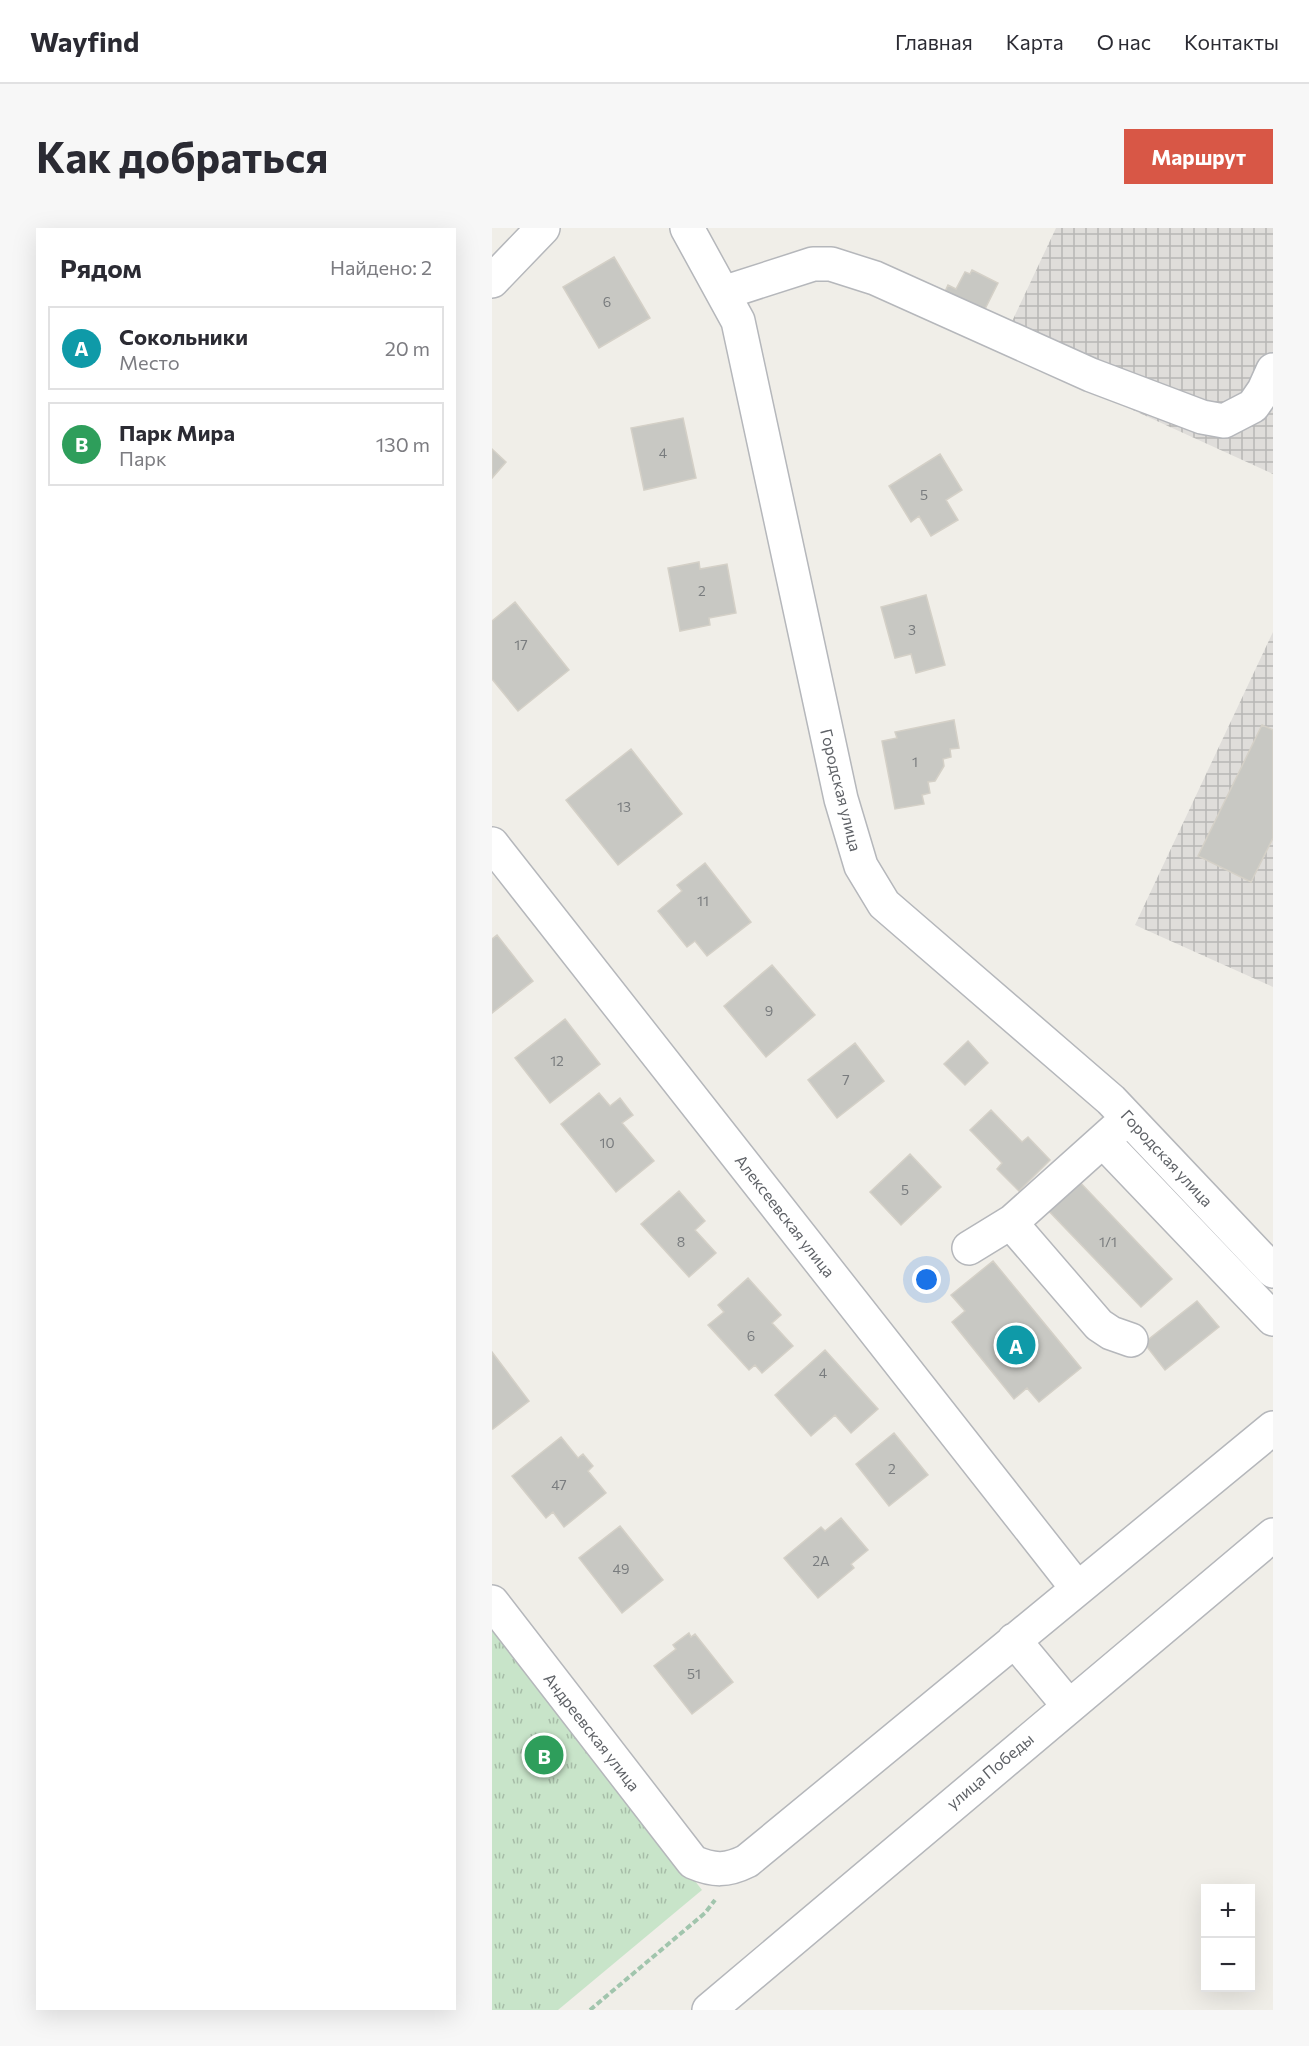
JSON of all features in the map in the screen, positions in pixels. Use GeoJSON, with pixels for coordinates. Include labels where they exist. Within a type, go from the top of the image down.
{"type":"FeatureCollection","features":[{"type":"Feature","properties":{"kind":"street"},"geometry":{"type":"LineString","coordinates":[[492,280],[543,228]]}},
{"type":"Feature","properties":{"kind":"street","name":"Городская улица"},"geometry":{"type":"LineString","coordinates":[[687,228],[738,321],[841,799],[861,866],[884,904],[1112,1100],[1273,1271]]}},
{"type":"Feature","properties":{"kind":"street"},"geometry":{"type":"LineString","coordinates":[[723,293],[813,264],[848,268],[1091,375],[1202,417],[1224,421],[1253,406],[1264,390],[1273,370]]}},
{"type":"Feature","properties":{"kind":"street","name":"Алексеевская улица"},"geometry":{"type":"LineString","coordinates":[[492,844],[1077,1588]]}},
{"type":"Feature","properties":{"kind":"street"},"geometry":{"type":"LineString","coordinates":[[969,1248],[1011,1223],[1128,1118]]}},
{"type":"Feature","properties":{"kind":"street"},"geometry":{"type":"LineString","coordinates":[[1103,1141],[1273,1319]]}},
{"type":"Feature","properties":{"kind":"street"},"geometry":{"type":"LineString","coordinates":[[1011,1223],[1099,1325],[1111,1333],[1131,1340]]}},
{"type":"Feature","properties":{"kind":"street"},"geometry":{"type":"LineString","coordinates":[[731,1869],[747,1861],[1273,1428]]}},
{"type":"Feature","properties":{"kind":"street","name":"улица Победы"},"geometry":{"type":"LineString","coordinates":[[709,2010],[1068,1705],[1273,1535]]}},
{"type":"Feature","properties":{"kind":"street","name":"Андреевская улица"},"geometry":{"type":"LineString","coordinates":[[492,1602],[693,1862],[711,1869],[731,1869]]}},
{"type":"Feature","properties":{"kind":"street"},"geometry":{"type":"LineString","coordinates":[[1014,1640],[1068,1705]]}},
{"type":"Feature","properties":{"kind":"path"},"geometry":{"type":"LineString","coordinates":[[590,2010],[705,1913],[731,1869]]}},
{"type":"Feature","properties":{"kind":"shaded area"},"geometry":{"type":"Polygon","coordinates":[[[1056,228],[1273,228],[1273,474],[999,349],[1056,228]]]}},
{"type":"Feature","properties":{"kind":"shaded area"},"geometry":{"type":"Polygon","coordinates":[[[1273,632],[1273,987],[1135,925],[1273,632]]]}},
{"type":"Feature","properties":{"kind":"green space"},"geometry":{"type":"Polygon","coordinates":[[[492,1620],[702,1890],[558,2010],[492,2010],[492,1620]]]}},
{"type":"Feature","properties":{"kind":"building"},"geometry":{"type":"Polygon","coordinates":[[[614,257],[650,318],[599,348],[563,287],[614,257]]]}},
{"type":"Feature","properties":{"kind":"building"},"geometry":{"type":"Polygon","coordinates":[[[972,270],[998,283],[982,315],[943,296],[948,285],[956,289],[965,272],[970,274],[972,270]]]}},
{"type":"Feature","properties":{"kind":"building"},"geometry":{"type":"Polygon","coordinates":[[[683,418],[696,478],[644,490],[631,428],[683,418]]]}},
{"type":"Feature","properties":{"kind":"building"},"geometry":{"type":"Polygon","coordinates":[[[492,449],[506,462],[492,478],[492,449]]]}},
{"type":"Feature","properties":{"kind":"building"},"geometry":{"type":"Polygon","coordinates":[[[940,454],[962,490],[946,500],[958,520],[931,536],[919,516],[911,522],[889,486],[940,454]]]}},
{"type":"Feature","properties":{"kind":"building"},"geometry":{"type":"Polygon","coordinates":[[[699,562],[700,569],[727,564],[736,613],[709,618],[710,625],[680,631],[668,568],[699,562]]]}},
{"type":"Feature","properties":{"kind":"building"},"geometry":{"type":"Polygon","coordinates":[[[926,595],[945,665],[916,673],[911,654],[895,658],[881,607],[926,595]]]}},
{"type":"Feature","properties":{"kind":"building"},"geometry":{"type":"Polygon","coordinates":[[[515,602],[569,670],[518,711],[492,679],[492,621],[515,602]]]}},
{"type":"Feature","properties":{"kind":"building"},"geometry":{"type":"Polygon","coordinates":[[[954,720],[959,748],[950,749],[951,757],[943,759],[944,766],[935,781],[928,782],[930,793],[922,795],[924,804],[895,809],[882,741],[897,738],[895,732],[954,720]]]}},
{"type":"Feature","properties":{"kind":"building"},"geometry":{"type":"Polygon","coordinates":[[[1262,725],[1273,730],[1273,838],[1251,882],[1198,856],[1262,725]]]}},
{"type":"Feature","properties":{"kind":"building"},"geometry":{"type":"Polygon","coordinates":[[[631,749],[682,814],[618,865],[566,800],[631,749]]]}},
{"type":"Feature","properties":{"kind":"building"},"geometry":{"type":"Polygon","coordinates":[[[705,863],[751,922],[707,956],[695,941],[687,947],[658,911],[682,891],[677,885],[705,863]]]}},
{"type":"Feature","properties":{"kind":"building"},"geometry":{"type":"Polygon","coordinates":[[[497,935],[533,981],[492,1013],[492,939],[497,935]]]}},
{"type":"Feature","properties":{"kind":"building"},"geometry":{"type":"Polygon","coordinates":[[[772,965],[815,1015],[766,1057],[724,1006],[772,965]]]}},
{"type":"Feature","properties":{"kind":"building"},"geometry":{"type":"Polygon","coordinates":[[[565,1019],[600,1064],[550,1103],[515,1058],[565,1019]]]}},
{"type":"Feature","properties":{"kind":"building"},"geometry":{"type":"Polygon","coordinates":[[[968,1041],[988,1063],[965,1085],[944,1064],[968,1041]]]}},
{"type":"Feature","properties":{"kind":"building"},"geometry":{"type":"Polygon","coordinates":[[[855,1043],[884,1081],[837,1118],[808,1080],[855,1043]]]}},
{"type":"Feature","properties":{"kind":"building"},"geometry":{"type":"Polygon","coordinates":[[[599,1093],[610,1106],[620,1098],[633,1115],[622,1123],[654,1161],[616,1192],[561,1124],[599,1093]]]}},
{"type":"Feature","properties":{"kind":"building"},"geometry":{"type":"Polygon","coordinates":[[[991,1110],[1022,1142],[1028,1137],[1050,1160],[1019,1191],[997,1169],[1002,1163],[970,1130],[991,1110]]]}},
{"type":"Feature","properties":{"kind":"building"},"geometry":{"type":"Polygon","coordinates":[[[910,1154],[941,1187],[901,1225],[870,1192],[910,1154]]]}},
{"type":"Feature","properties":{"kind":"building"},"geometry":{"type":"Polygon","coordinates":[[[1074,1176],[1172,1279],[1141,1307],[1043,1205],[1074,1176]]]}},
{"type":"Feature","properties":{"kind":"building"},"geometry":{"type":"Polygon","coordinates":[[[679,1191],[705,1221],[695,1230],[716,1253],[689,1277],[641,1224],[679,1191]]]}},
{"type":"Feature","properties":{"kind":"building"},"geometry":{"type":"Polygon","coordinates":[[[993,1261],[1081,1368],[1039,1402],[1027,1388],[1014,1399],[952,1322],[965,1311],[951,1295],[993,1261]]]}},
{"type":"Feature","properties":{"kind":"building"},"geometry":{"type":"Polygon","coordinates":[[[748,1278],[781,1315],[772,1323],[793,1346],[762,1373],[755,1365],[749,1370],[708,1325],[724,1312],[718,1305],[748,1278]]]}},
{"type":"Feature","properties":{"kind":"building"},"geometry":{"type":"Polygon","coordinates":[[[1197,1301],[1219,1327],[1165,1370],[1144,1343],[1197,1301]]]}},
{"type":"Feature","properties":{"kind":"building"},"geometry":{"type":"Polygon","coordinates":[[[825,1350],[878,1409],[851,1433],[835,1415],[811,1436],[775,1395],[825,1350]]]}},
{"type":"Feature","properties":{"kind":"building"},"geometry":{"type":"Polygon","coordinates":[[[492,1352],[529,1401],[493,1429],[492,1429],[492,1352]]]}},
{"type":"Feature","properties":{"kind":"building"},"geometry":{"type":"Polygon","coordinates":[[[894,1433],[928,1475],[889,1506],[856,1464],[894,1433]]]}},
{"type":"Feature","properties":{"kind":"building"},"geometry":{"type":"Polygon","coordinates":[[[561,1437],[578,1458],[583,1454],[593,1466],[588,1471],[606,1493],[564,1527],[553,1512],[546,1518],[512,1476],[561,1437]]]}},
{"type":"Feature","properties":{"kind":"building"},"geometry":{"type":"Polygon","coordinates":[[[841,1518],[868,1550],[851,1564],[854,1568],[818,1598],[784,1558],[821,1527],[825,1531],[841,1518]]]}},
{"type":"Feature","properties":{"kind":"building"},"geometry":{"type":"Polygon","coordinates":[[[620,1526],[663,1580],[622,1613],[579,1558],[620,1526]]]}},
{"type":"Feature","properties":{"kind":"building"},"geometry":{"type":"Polygon","coordinates":[[[689,1633],[691,1637],[695,1634],[733,1682],[692,1714],[654,1666],[676,1649],[673,1645],[689,1633]]]}},
{"type":"Feature","properties":{"kind":"place","name":"Сокольники"},"geometry":{"type":"Point","coordinates":[1016,1345]}},
{"type":"Feature","properties":{"kind":"place","name":"Парк Мира"},"geometry":{"type":"Point","coordinates":[544,1755]}}]}
